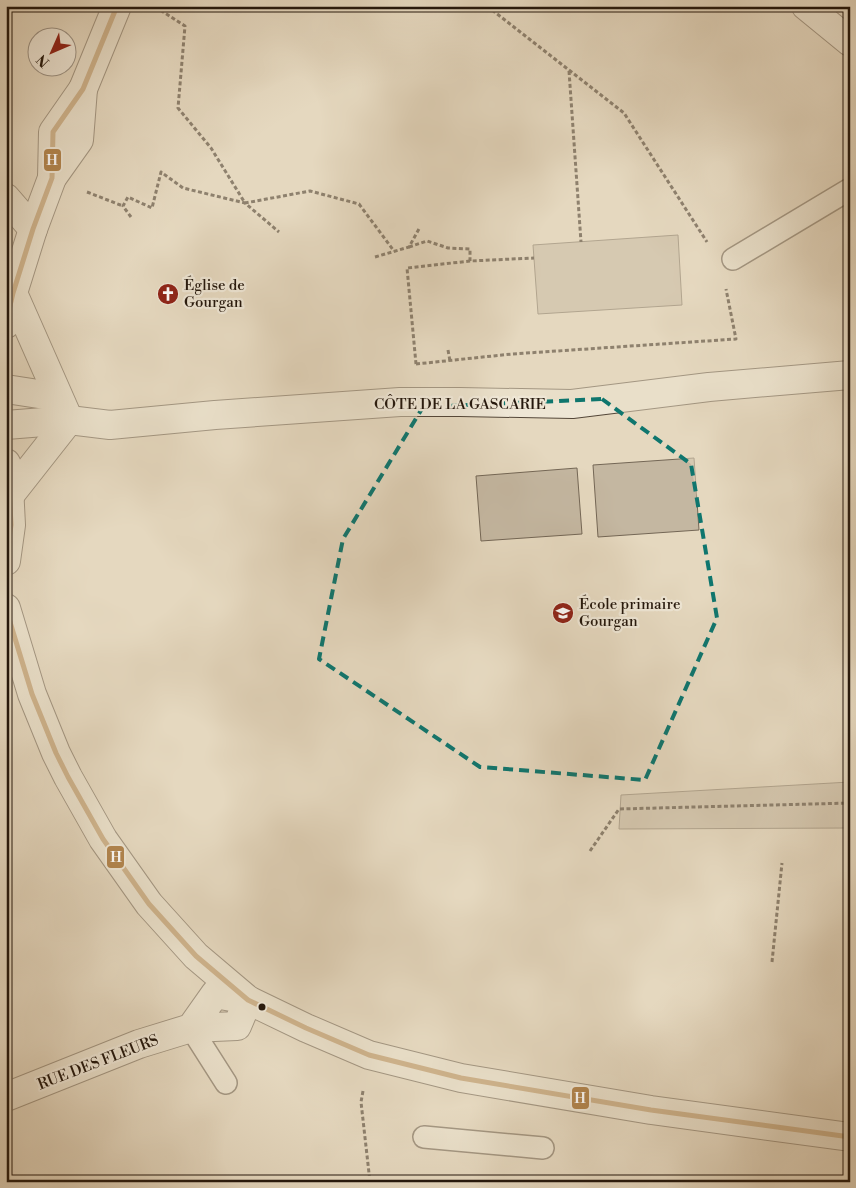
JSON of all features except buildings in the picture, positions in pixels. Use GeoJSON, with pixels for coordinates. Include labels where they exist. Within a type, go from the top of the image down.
{"type":"FeatureCollection","features":[{"type":"Feature","properties":{"kind":"street"},"geometry":{"type":"LineString","coordinates":[[6,324],[13,293],[33,229],[52,178],[79,140],[83,89],[117,6]]}},
{"type":"Feature","properties":{"kind":"street"},"geometry":{"type":"LineString","coordinates":[[806,6],[850,42]]}},
{"type":"Feature","properties":{"kind":"street"},"geometry":{"type":"LineString","coordinates":[[6,198],[33,229]]}},
{"type":"Feature","properties":{"kind":"street"},"geometry":{"type":"LineString","coordinates":[[10,495],[64,408],[13,293]]}},
{"type":"Feature","properties":{"kind":"street","name":"CÔTE DE LA GASCARIE"},"geometry":{"type":"LineString","coordinates":[[6,390],[110,425],[215,415],[400,402],[572,404],[709,387],[850,375]]}},
{"type":"Feature","properties":{"kind":"street","name":"CÔTE DE LA GASCARIE"},"geometry":{"type":"LineString","coordinates":[[6,425],[64,408]]}},
{"type":"Feature","properties":{"kind":"street"},"geometry":{"type":"LineString","coordinates":[[6,463],[8,467],[12,525],[6,561]]}},
{"type":"Feature","properties":{"kind":"street"},"geometry":{"type":"LineString","coordinates":[[6,608],[32,694],[53,745],[68,777],[103,839],[149,904],[196,956],[248,1000],[306,1028],[370,1055],[461,1078],[651,1110],[850,1137]]}},
{"type":"Feature","properties":{"kind":"street"},"geometry":{"type":"LineString","coordinates":[[190,1028],[215,994],[248,1000]]}},
{"type":"Feature","properties":{"kind":"street","name":"RUE DES FLEURS"},"geometry":{"type":"LineString","coordinates":[[6,1097],[140,1044],[190,1028]]}},
{"type":"Feature","properties":{"kind":"lane"},"geometry":{"type":"LineString","coordinates":[[727,262],[850,188]]}},
{"type":"Feature","properties":{"kind":"lane"},"geometry":{"type":"LineString","coordinates":[[190,1028],[226,1082]]}},
{"type":"Feature","properties":{"kind":"lane"},"geometry":{"type":"LineString","coordinates":[[424,1137],[543,1148]]}},
{"type":"Feature","properties":{"kind":"path"},"geometry":{"type":"LineString","coordinates":[[158,6],[157,8],[185,26],[178,108],[211,148],[246,203],[279,232]]}},
{"type":"Feature","properties":{"kind":"path"},"geometry":{"type":"LineString","coordinates":[[486,6],[624,113],[727,262],[736,339],[512,354],[416,364],[407,268],[470,261],[534,258]]}},
{"type":"Feature","properties":{"kind":"path"},"geometry":{"type":"LineString","coordinates":[[568,71],[581,242]]}},
{"type":"Feature","properties":{"kind":"path"},"geometry":{"type":"LineString","coordinates":[[123,206],[128,197],[152,208],[161,172],[183,188],[246,203],[310,191],[359,204],[394,251]]}},
{"type":"Feature","properties":{"kind":"path"},"geometry":{"type":"LineString","coordinates":[[79,189],[123,206],[131,218]]}},
{"type":"Feature","properties":{"kind":"path"},"geometry":{"type":"LineString","coordinates":[[409,247],[420,227]]}},
{"type":"Feature","properties":{"kind":"path"},"geometry":{"type":"LineString","coordinates":[[375,257],[427,241],[448,248],[470,249],[470,261]]}},
{"type":"Feature","properties":{"kind":"path"},"geometry":{"type":"LineString","coordinates":[[448,350],[450,361]]}},
{"type":"Feature","properties":{"kind":"path"},"geometry":{"type":"LineString","coordinates":[[590,851],[619,809],[850,803]]}},
{"type":"Feature","properties":{"kind":"path"},"geometry":{"type":"LineString","coordinates":[[772,962],[782,863]]}},
{"type":"Feature","properties":{"kind":"path"},"geometry":{"type":"LineString","coordinates":[[361,1102],[370,1182]]}},
{"type":"Feature","properties":{"kind":"highlighted area"},"geometry":{"type":"Polygon","coordinates":[[[602,399],[691,464],[717,618],[645,780],[480,767],[319,659],[343,539],[423,407],[602,399]]]}},
{"type":"Feature","properties":{"kind":"shaded area"},"geometry":{"type":"Polygon","coordinates":[[[678,235],[682,305],[538,314],[533,245],[678,235]]]}},
{"type":"Feature","properties":{"kind":"shaded area"},"geometry":{"type":"Polygon","coordinates":[[[694,458],[699,530],[598,537],[593,465],[694,458]]]}},
{"type":"Feature","properties":{"kind":"shaded area"},"geometry":{"type":"Polygon","coordinates":[[[577,468],[582,534],[481,541],[476,476],[577,468]]]}},
{"type":"Feature","properties":{"kind":"shaded area"},"geometry":{"type":"Polygon","coordinates":[[[850,782],[850,828],[619,829],[621,795],[850,782]]]}},
{"type":"Feature","properties":{"kind":"transit line","name":"H"},"geometry":{"type":"LineString","coordinates":[[6,323],[13,293],[33,229],[52,178],[53,132],[83,89],[117,6]]}},
{"type":"Feature","properties":{"kind":"transit line","name":"H"},"geometry":{"type":"LineString","coordinates":[[6,464],[8,467],[11,525],[6,559]]}},
{"type":"Feature","properties":{"kind":"transit line","name":"H"},"geometry":{"type":"LineString","coordinates":[[6,609],[32,694],[56,753],[103,839],[149,904],[196,956],[248,1000],[369,1055],[461,1078],[651,1110],[850,1137]]}},
{"type":"Feature","properties":{"kind":"place","name":"Église de Gourgan"},"geometry":{"type":"Point","coordinates":[168,294]}},
{"type":"Feature","properties":{"kind":"place","name":"École primaire Gourgan"},"geometry":{"type":"Point","coordinates":[563,613]}}]}
